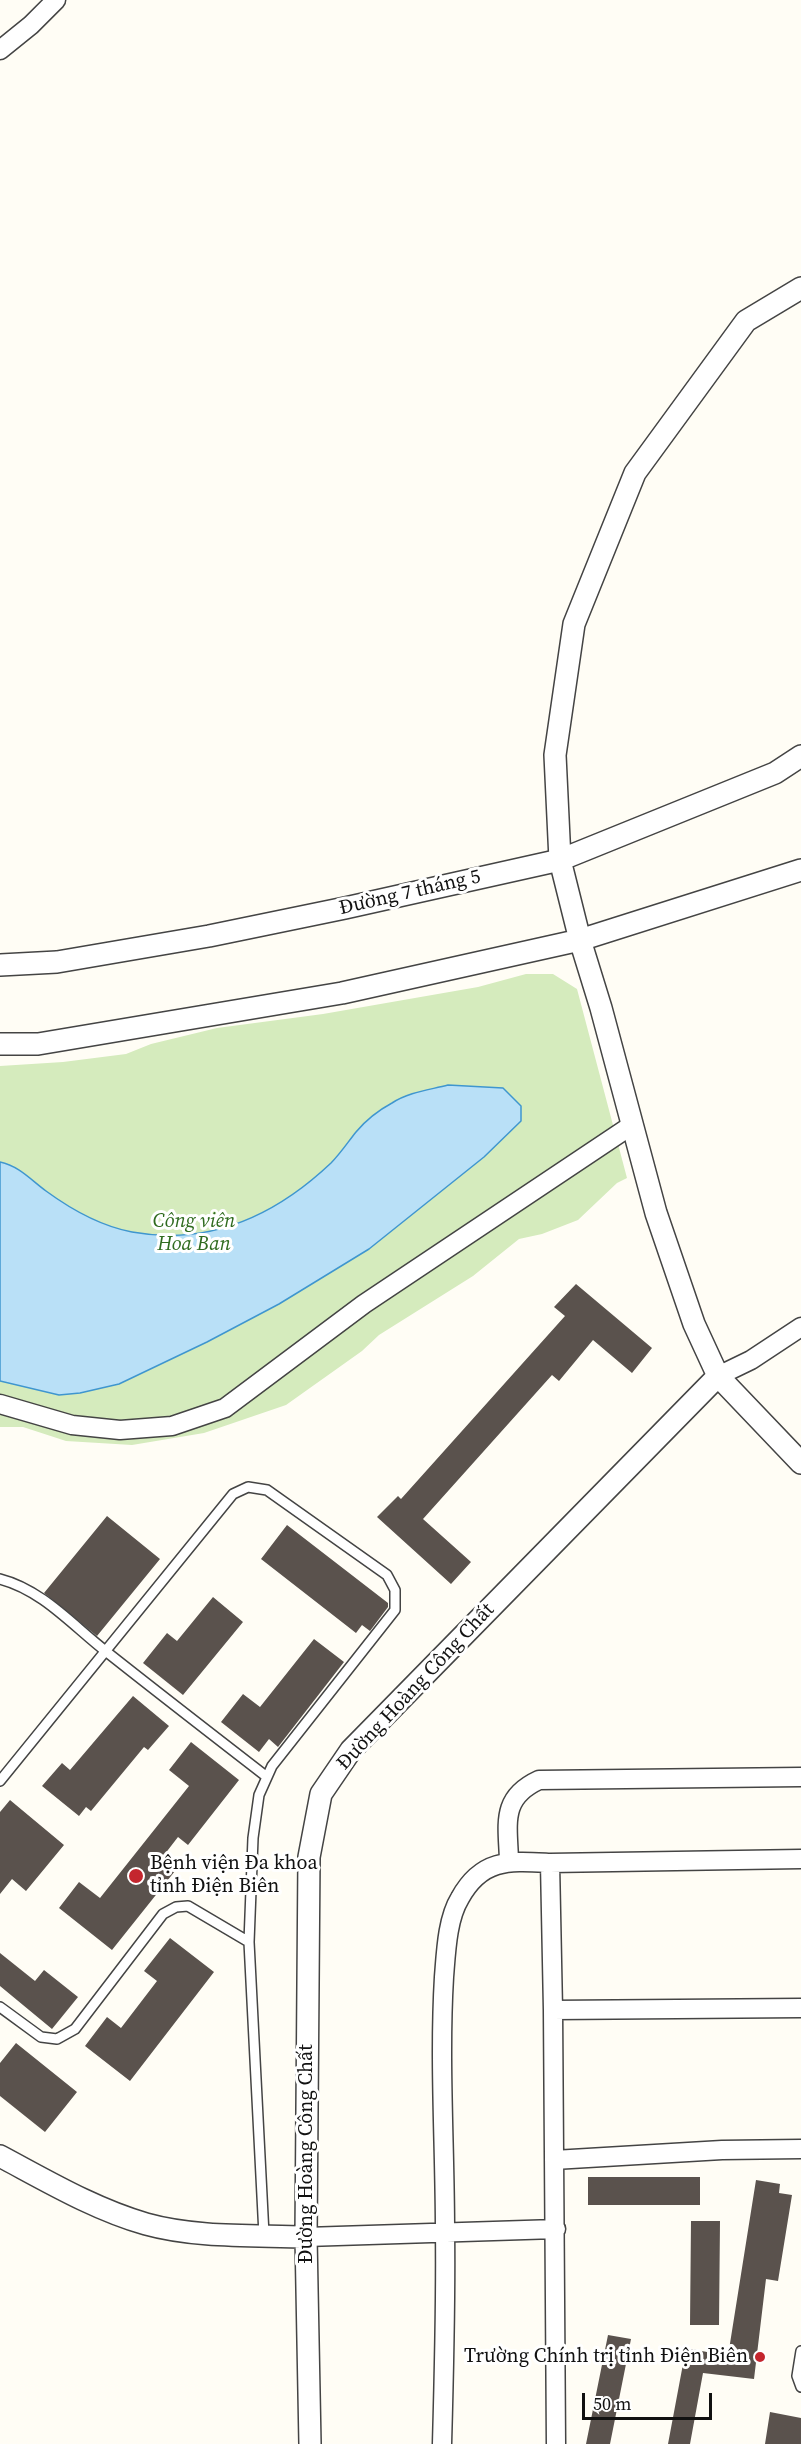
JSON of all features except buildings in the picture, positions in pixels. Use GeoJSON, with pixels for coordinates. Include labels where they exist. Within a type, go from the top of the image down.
{"type":"FeatureCollection","features":[{"type":"Feature","properties":{"kind":"street"},"geometry":{"type":"LineString","coordinates":[[0,50],[31,25],[56,0]]}},
{"type":"Feature","properties":{"kind":"street"},"geometry":{"type":"LineString","coordinates":[[801,288],[746,321],[635,473],[574,624],[555,755],[560,860],[579,940],[601,1008],[656,1213],[694,1323],[718,1376],[801,1463]]}},
{"type":"Feature","properties":{"kind":"street","name":"Đường 7 tháng 5"},"geometry":{"type":"LineString","coordinates":[[0,965],[57,962],[209,936],[560,860],[775,773],[801,756]]}},
{"type":"Feature","properties":{"kind":"street"},"geometry":{"type":"LineString","coordinates":[[0,1044],[38,1044],[342,993],[579,940],[801,870]]}},
{"type":"Feature","properties":{"kind":"street"},"geometry":{"type":"LineString","coordinates":[[0,1404],[72,1425],[120,1431],[172,1426],[225,1407],[364,1304],[633,1125]]}},
{"type":"Feature","properties":{"kind":"street"},"geometry":{"type":"LineString","coordinates":[[718,1376],[751,1360],[801,1327]]}},
{"type":"Feature","properties":{"kind":"street","name":"Đường Hoàng Công Chất"},"geometry":{"type":"LineString","coordinates":[[310,2444],[306,2237],[309,1857],[321,1794],[351,1750],[718,1376]]}},
{"type":"Feature","properties":{"kind":"street"},"geometry":{"type":"LineString","coordinates":[[509,1861],[508,1818],[512,1800],[524,1787],[539,1780],[801,1777]]}},
{"type":"Feature","properties":{"kind":"street"},"geometry":{"type":"LineString","coordinates":[[442,2444],[445,2231],[442,2012],[447,1941],[458,1899],[470,1882],[492,1866],[509,1861],[549,1863],[801,1859]]}},
{"type":"Feature","properties":{"kind":"street"},"geometry":{"type":"LineString","coordinates":[[549,1863],[556,2229],[556,2444]]}},
{"type":"Feature","properties":{"kind":"street"},"geometry":{"type":"LineString","coordinates":[[553,2010],[801,2008]]}},
{"type":"Feature","properties":{"kind":"street"},"geometry":{"type":"LineString","coordinates":[[554,2160],[722,2150],[801,2149]]}},
{"type":"Feature","properties":{"kind":"street"},"geometry":{"type":"LineString","coordinates":[[0,2156],[103,2210],[147,2224],[191,2231],[306,2237],[556,2229]]}},
{"type":"Feature","properties":{"kind":"lane"},"geometry":{"type":"LineString","coordinates":[[0,1781],[232,1494],[248,1487],[267,1490],[387,1575],[395,1590],[395,1610],[272,1766],[259,1795],[253,1838],[249,1942],[264,2235]]}},
{"type":"Feature","properties":{"kind":"lane"},"geometry":{"type":"LineString","coordinates":[[0,1579],[20,1584],[48,1604],[267,1777]]}},
{"type":"Feature","properties":{"kind":"lane"},"geometry":{"type":"LineString","coordinates":[[0,2007],[41,2037],[57,2039],[75,2029],[163,1914],[176,1907],[188,1906],[249,1942]]}},
{"type":"Feature","properties":{"kind":"lane"},"geometry":{"type":"LineString","coordinates":[[801,2351],[797,2376],[801,2387]]}},
{"type":"Feature","properties":{"kind":"green space","name":"Công viên Hoa Ban"},"geometry":{"type":"Polygon","coordinates":[[[526,974],[553,974],[577,989],[627,1178],[617,1183],[578,1220],[542,1234],[519,1239],[473,1276],[379,1335],[362,1351],[286,1405],[204,1433],[132,1445],[66,1441],[23,1427],[0,1427],[0,1066],[63,1062],[126,1054],[151,1044],[217,1028],[323,1014],[478,987],[526,974]]]}},
{"type":"Feature","properties":{"kind":"water"},"geometry":{"type":"Polygon","coordinates":[[[448,1085],[503,1088],[521,1106],[521,1121],[484,1157],[369,1249],[279,1304],[119,1384],[80,1393],[59,1395],[0,1381],[0,1162],[19,1170],[76,1211],[109,1226],[132,1232],[188,1235],[239,1223],[264,1212],[310,1182],[331,1163],[360,1128],[387,1106],[412,1094],[448,1085]]]}},
{"type":"Feature","properties":{"kind":"place","name":"Bệnh viện Đa khoa tỉnh Điện Biên"},"geometry":{"type":"Point","coordinates":[136,1876]}},
{"type":"Feature","properties":{"kind":"place","name":"Trường Chính trị tỉnh Điện Biên"},"geometry":{"type":"Point","coordinates":[760,2357]}}]}
